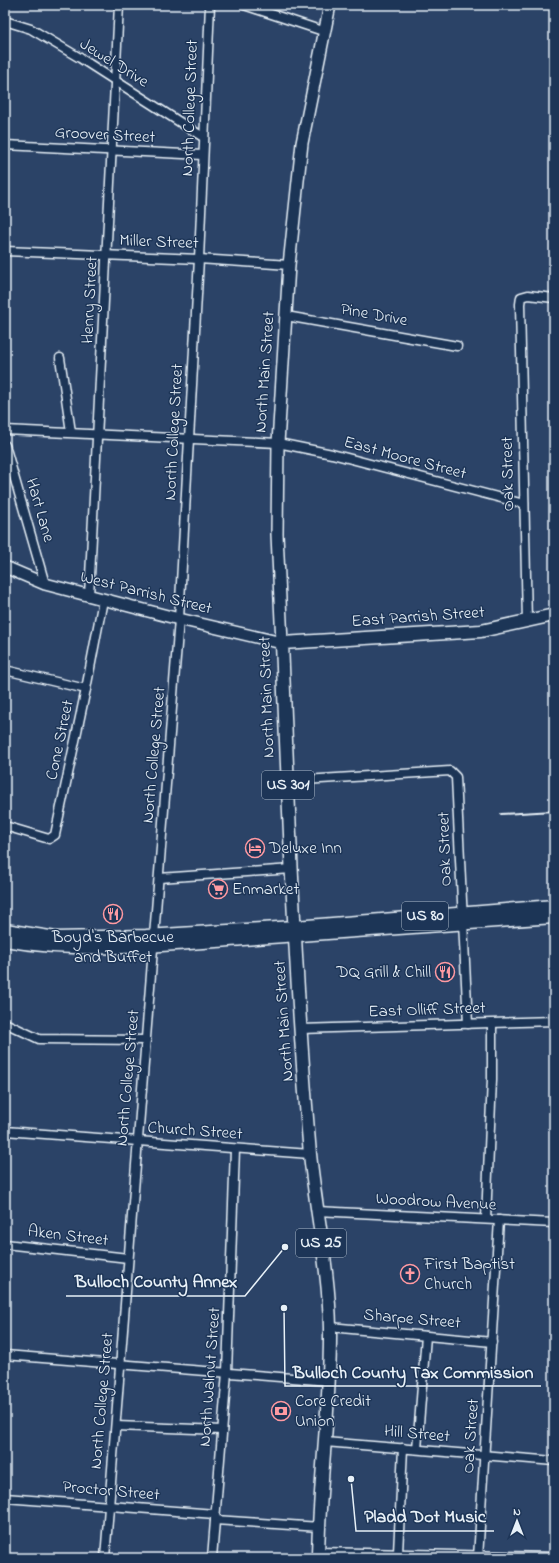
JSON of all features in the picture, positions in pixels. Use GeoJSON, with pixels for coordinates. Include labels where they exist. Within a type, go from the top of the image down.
{"type":"FeatureCollection","features":[{"type":"Feature","properties":{"kind":"main road","name":"East Parrish Street"},"geometry":{"type":"LineString","coordinates":[[282,643],[481,631],[554,615]]}},
{"type":"Feature","properties":{"kind":"main road","name":"North Main Street"},"geometry":{"type":"LineString","coordinates":[[282,643],[295,931],[310,1154],[326,1273],[330,1327],[329,1381],[318,1555]]}},
{"type":"Feature","properties":{"kind":"main road","name":"US 80"},"geometry":{"type":"LineString","coordinates":[[295,931],[462,918],[554,906]]}},
{"type":"Feature","properties":{"kind":"main road","name":"US 80"},"geometry":{"type":"LineString","coordinates":[[462,918],[554,917]]}},
{"type":"Feature","properties":{"kind":"main road"},"geometry":{"type":"LineString","coordinates":[[5,930],[56,938],[155,941]]}},
{"type":"Feature","properties":{"kind":"main road"},"geometry":{"type":"LineString","coordinates":[[5,940],[47,946],[90,948],[155,941],[295,931]]}},
{"type":"Feature","properties":{"kind":"street","name":"Henry Street"},"geometry":{"type":"LineString","coordinates":[[89,596],[119,5]]}},
{"type":"Feature","properties":{"kind":"street","name":"North College Street"},"geometry":{"type":"LineString","coordinates":[[105,1558],[180,619],[199,259],[203,137],[210,5]]}},
{"type":"Feature","properties":{"kind":"street"},"geometry":{"type":"LineString","coordinates":[[244,5],[323,31]]}},
{"type":"Feature","properties":{"kind":"street","name":"North Main Street"},"geometry":{"type":"LineString","coordinates":[[282,643],[277,534],[278,443],[289,265],[302,143],[323,31],[330,5]]}},
{"type":"Feature","properties":{"kind":"street","name":"Jewel Drive"},"geometry":{"type":"LineString","coordinates":[[5,21],[31,30],[115,80],[203,137]]}},
{"type":"Feature","properties":{"kind":"street","name":"Groover Street"},"geometry":{"type":"LineString","coordinates":[[5,145],[111,149],[203,155]]}},
{"type":"Feature","properties":{"kind":"street","name":"Miller Street"},"geometry":{"type":"LineString","coordinates":[[5,251],[199,259],[289,265]]}},
{"type":"Feature","properties":{"kind":"street","name":"Oak Street"},"geometry":{"type":"LineString","coordinates":[[527,622],[519,325],[521,296],[528,295],[554,298]]}},
{"type":"Feature","properties":{"kind":"street","name":"Pine Drive"},"geometry":{"type":"LineString","coordinates":[[286,316],[457,346]]}},
{"type":"Feature","properties":{"kind":"street"},"geometry":{"type":"LineString","coordinates":[[60,358],[71,432]]}},
{"type":"Feature","properties":{"kind":"street","name":"East Moore Street"},"geometry":{"type":"LineString","coordinates":[[5,430],[278,443],[332,454],[524,504]]}},
{"type":"Feature","properties":{"kind":"street","name":"Hart Lane"},"geometry":{"type":"LineString","coordinates":[[5,445],[8,466],[45,584]]}},
{"type":"Feature","properties":{"kind":"street","name":"West Parrish Street"},"geometry":{"type":"LineString","coordinates":[[5,567],[45,584],[103,600],[282,643]]}},
{"type":"Feature","properties":{"kind":"street","name":"Cone Street"},"geometry":{"type":"LineString","coordinates":[[5,826],[49,840],[55,835],[103,600]]}},
{"type":"Feature","properties":{"kind":"street"},"geometry":{"type":"LineString","coordinates":[[5,670],[86,689]]}},
{"type":"Feature","properties":{"kind":"street","name":"Oak Street"},"geometry":{"type":"LineString","coordinates":[[288,781],[450,771],[456,777],[458,792],[462,918],[468,1024]]}},
{"type":"Feature","properties":{"kind":"street"},"geometry":{"type":"LineString","coordinates":[[159,878],[292,869]]}},
{"type":"Feature","properties":{"kind":"street","name":"East Olliff Street"},"geometry":{"type":"LineString","coordinates":[[302,1029],[554,1021]]}},
{"type":"Feature","properties":{"kind":"street"},"geometry":{"type":"LineString","coordinates":[[5,1023],[39,1039],[146,1040]]}},
{"type":"Feature","properties":{"kind":"street"},"geometry":{"type":"LineString","coordinates":[[486,1220],[492,1079],[492,1024]]}},
{"type":"Feature","properties":{"kind":"street","name":"Church Street"},"geometry":{"type":"LineString","coordinates":[[5,1131],[310,1154]]}},
{"type":"Feature","properties":{"kind":"street","name":"North Walnut Street"},"geometry":{"type":"LineString","coordinates":[[212,1558],[228,1372],[235,1149]]}},
{"type":"Feature","properties":{"kind":"street","name":"Woodrow Avenue"},"geometry":{"type":"LineString","coordinates":[[317,1211],[554,1223]]}},
{"type":"Feature","properties":{"kind":"street","name":"Oak Street"},"geometry":{"type":"LineString","coordinates":[[478,1556],[499,1220]]}},
{"type":"Feature","properties":{"kind":"street","name":"Aken Street"},"geometry":{"type":"LineString","coordinates":[[5,1244],[128,1258]]}},
{"type":"Feature","properties":{"kind":"street","name":"Sharpe Street"},"geometry":{"type":"LineString","coordinates":[[330,1327],[492,1342]]}},
{"type":"Feature","properties":{"kind":"street"},"geometry":{"type":"LineString","coordinates":[[417,1449],[426,1336]]}},
{"type":"Feature","properties":{"kind":"street"},"geometry":{"type":"LineString","coordinates":[[5,1355],[329,1381]]}},
{"type":"Feature","properties":{"kind":"street"},"geometry":{"type":"LineString","coordinates":[[116,1426],[222,1430]]}},
{"type":"Feature","properties":{"kind":"street","name":"Hill Street"},"geometry":{"type":"LineString","coordinates":[[325,1442],[554,1460]]}},
{"type":"Feature","properties":{"kind":"street"},"geometry":{"type":"LineString","coordinates":[[398,1553],[403,1448]]}},
{"type":"Feature","properties":{"kind":"street","name":"Proctor Street"},"geometry":{"type":"LineString","coordinates":[[5,1498],[109,1506],[320,1528]]}},
{"type":"Feature","properties":{"kind":"street"},"geometry":{"type":"LineString","coordinates":[[318,1555],[386,1556],[398,1553],[554,1557]]}},
{"type":"Feature","properties":{"kind":"railway"},"geometry":{"type":"LineString","coordinates":[[501,814],[554,811]]}},
{"type":"Feature","properties":{"kind":"place","name":"Deluxe Inn"},"geometry":{"type":"Point","coordinates":[255,848]}},
{"type":"Feature","properties":{"kind":"place","name":"Enmarket"},"geometry":{"type":"Point","coordinates":[218,889]}},
{"type":"Feature","properties":{"kind":"place","name":"Boyd's Barbecue and Buffet"},"geometry":{"type":"Point","coordinates":[113,914]}},
{"type":"Feature","properties":{"kind":"place","name":"DQ Grill & Chill"},"geometry":{"type":"Point","coordinates":[445,972]}},
{"type":"Feature","properties":{"kind":"place","name":"Bulloch County Annex"},"geometry":{"type":"Point","coordinates":[285,1247]}},
{"type":"Feature","properties":{"kind":"place","name":"First Baptist Church"},"geometry":{"type":"Point","coordinates":[410,1274]}},
{"type":"Feature","properties":{"kind":"place","name":"Bulloch County Tax Commission"},"geometry":{"type":"Point","coordinates":[284,1308]}},
{"type":"Feature","properties":{"kind":"place","name":"Core Credit Union"},"geometry":{"type":"Point","coordinates":[281,1411]}},
{"type":"Feature","properties":{"kind":"place","name":"Pladd Dot Music"},"geometry":{"type":"Point","coordinates":[351,1479]}}]}
